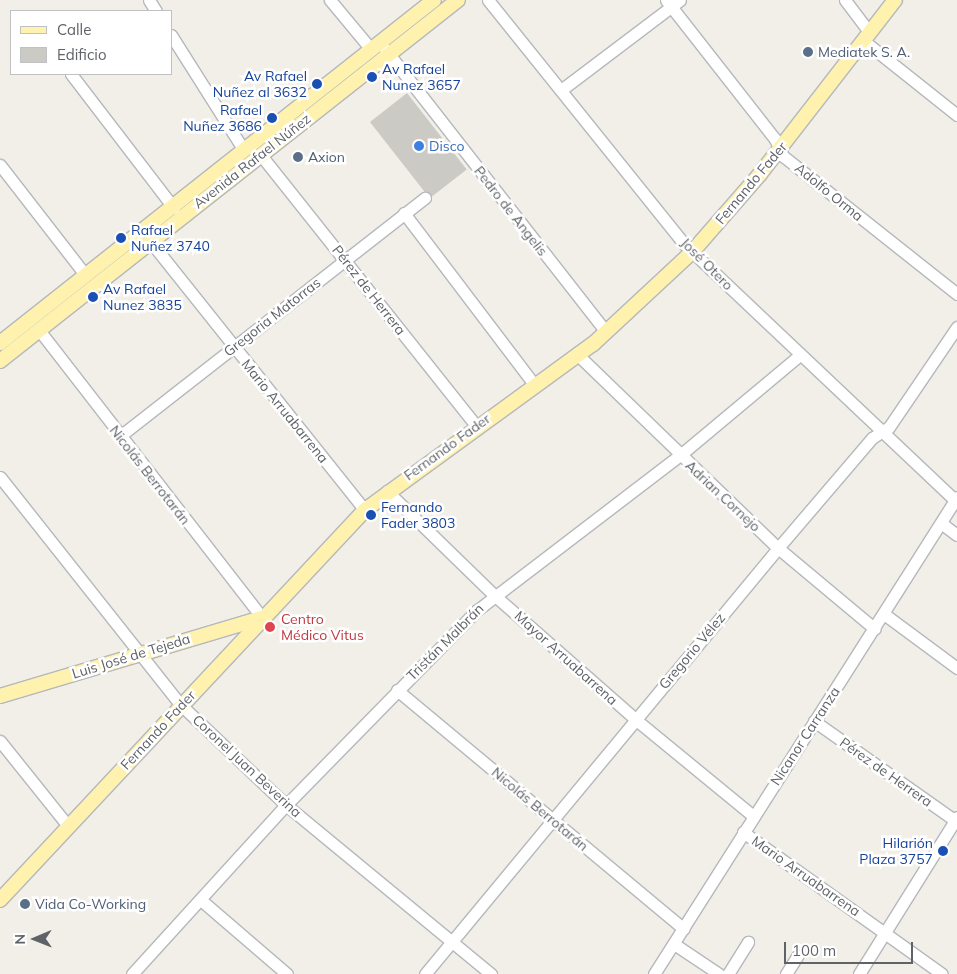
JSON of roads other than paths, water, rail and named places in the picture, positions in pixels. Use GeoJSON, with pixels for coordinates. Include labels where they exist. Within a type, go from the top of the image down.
{"type":"FeatureCollection","features":[{"type":"Feature","properties":{"kind":"main road","name":"Avenida Rafael Núñez"},"geometry":{"type":"LineString","coordinates":[[0,343],[174,208],[243,149],[434,0]]}},
{"type":"Feature","properties":{"kind":"main road","name":"Avenida Rafael Núñez"},"geometry":{"type":"LineString","coordinates":[[0,361],[260,154],[458,0]]}},
{"type":"Feature","properties":{"kind":"main road","name":"Fernando Fader"},"geometry":{"type":"LineString","coordinates":[[0,900],[365,510],[387,491],[476,426],[578,355],[606,332],[692,252],[780,148],[894,0]]}},
{"type":"Feature","properties":{"kind":"main road","name":"Luis José de Tejeda"},"geometry":{"type":"LineString","coordinates":[[0,696],[262,618]]}},
{"type":"Feature","properties":{"kind":"street","name":"Pedro de Angelis"},"geometry":{"type":"LineString","coordinates":[[330,0],[375,45],[388,54],[606,332]]}},
{"type":"Feature","properties":{"kind":"street","name":"José Otero"},"geometry":{"type":"LineString","coordinates":[[488,0],[692,252],[880,432],[956,499]]}},
{"type":"Feature","properties":{"kind":"street"},"geometry":{"type":"LineString","coordinates":[[845,0],[867,37],[957,115]]}},
{"type":"Feature","properties":{"kind":"street"},"geometry":{"type":"LineString","coordinates":[[561,90],[672,2]]}},
{"type":"Feature","properties":{"kind":"street","name":"Adolfo Orma"},"geometry":{"type":"LineString","coordinates":[[672,2],[780,148],[783,156],[957,294]]}},
{"type":"Feature","properties":{"kind":"street"},"geometry":{"type":"LineString","coordinates":[[172,37],[243,149]]}},
{"type":"Feature","properties":{"kind":"street"},"geometry":{"type":"LineString","coordinates":[[72,75],[174,208]]}},
{"type":"Feature","properties":{"kind":"street","name":"Pérez de Herrera"},"geometry":{"type":"LineString","coordinates":[[260,154],[476,426]]}},
{"type":"Feature","properties":{"kind":"street"},"geometry":{"type":"LineString","coordinates":[[0,165],[86,276]]}},
{"type":"Feature","properties":{"kind":"street","name":"Gregoria Matorras"},"geometry":{"type":"LineString","coordinates":[[120,436],[425,198]]}},
{"type":"Feature","properties":{"kind":"street"},"geometry":{"type":"LineString","coordinates":[[404,213],[534,384]]}},
{"type":"Feature","properties":{"kind":"street","name":"Mario Arruabarrena"},"geometry":{"type":"LineString","coordinates":[[150,241],[365,510]]}},
{"type":"Feature","properties":{"kind":"street","name":"Gregorio Vélez"},"geometry":{"type":"LineString","coordinates":[[425,974],[778,548],[880,432],[889,426],[957,327]]}},
{"type":"Feature","properties":{"kind":"street","name":"Nicolás Berrotarán"},"geometry":{"type":"LineString","coordinates":[[39,330],[262,618]]}},
{"type":"Feature","properties":{"kind":"street","name":"Adrian Cornejo"},"geometry":{"type":"LineString","coordinates":[[578,355],[679,456],[778,548],[875,629]]}},
{"type":"Feature","properties":{"kind":"street","name":"Tristán Malbrán"},"geometry":{"type":"LineString","coordinates":[[132,974],[202,901],[286,804],[397,690],[494,595],[679,456],[800,355]]}},
{"type":"Feature","properties":{"kind":"street","name":"Coronel Juan Beverina"},"geometry":{"type":"LineString","coordinates":[[0,477],[181,705],[286,804],[491,974]]}},
{"type":"Feature","properties":{"kind":"street","name":"Mayor Arruabarrena"},"geometry":{"type":"LineString","coordinates":[[387,491],[494,595],[635,719],[753,816]]}},
{"type":"Feature","properties":{"kind":"street","name":"Nicanor Carranza"},"geometry":{"type":"LineString","coordinates":[[654,974],[956,499]]}},
{"type":"Feature","properties":{"kind":"street"},"geometry":{"type":"LineString","coordinates":[[941,523],[957,535]]}},
{"type":"Feature","properties":{"kind":"street"},"geometry":{"type":"LineString","coordinates":[[884,614],[957,668]]}},
{"type":"Feature","properties":{"kind":"street","name":"Nicolás Berrotarán"},"geometry":{"type":"LineString","coordinates":[[397,690],[684,929]]}},
{"type":"Feature","properties":{"kind":"street","name":"Pérez de Herrera"},"geometry":{"type":"LineString","coordinates":[[814,721],[956,820]]}},
{"type":"Feature","properties":{"kind":"street"},"geometry":{"type":"LineString","coordinates":[[0,742],[68,826]]}},
{"type":"Feature","properties":{"kind":"street"},"geometry":{"type":"LineString","coordinates":[[859,974],[956,820]]}},
{"type":"Feature","properties":{"kind":"street","name":"Mario Arruabarrena"},"geometry":{"type":"LineString","coordinates":[[743,832],[886,932],[942,974]]}},
{"type":"Feature","properties":{"kind":"street"},"geometry":{"type":"LineString","coordinates":[[202,901],[287,974]]}},
{"type":"Feature","properties":{"kind":"street"},"geometry":{"type":"LineString","coordinates":[[728,974],[748,942]]}},
{"type":"Feature","properties":{"kind":"street"},"geometry":{"type":"LineString","coordinates":[[674,944],[719,974]]}},
{"type":"Feature","properties":{"kind":"street"},"geometry":{"type":"LineString","coordinates":[[786,974],[798,955]]}},
{"type":"Feature","properties":{"kind":"place","name":"Mediatek S. A."},"geometry":{"type":"Point","coordinates":[808,52]}},
{"type":"Feature","properties":{"kind":"place","name":"Av Rafael Nunez 3657"},"geometry":{"type":"Point","coordinates":[372,77]}},
{"type":"Feature","properties":{"kind":"place","name":"Av Rafael Nuñez al 3632"},"geometry":{"type":"Point","coordinates":[317,84]}},
{"type":"Feature","properties":{"kind":"place","name":"Rafael Nuñez 3686"},"geometry":{"type":"Point","coordinates":[272,118]}},
{"type":"Feature","properties":{"kind":"place","name":"Disco"},"geometry":{"type":"Point","coordinates":[419,146]}},
{"type":"Feature","properties":{"kind":"place","name":"Axion"},"geometry":{"type":"Point","coordinates":[298,157]}},
{"type":"Feature","properties":{"kind":"place","name":"Rafael Nuñez 3740"},"geometry":{"type":"Point","coordinates":[121,238]}},
{"type":"Feature","properties":{"kind":"place","name":"Av Rafael Nunez 3835"},"geometry":{"type":"Point","coordinates":[93,297]}},
{"type":"Feature","properties":{"kind":"place","name":"Fernando Fader 3803"},"geometry":{"type":"Point","coordinates":[371,515]}},
{"type":"Feature","properties":{"kind":"place","name":"Centro Médico Vitus"},"geometry":{"type":"Point","coordinates":[270,627]}},
{"type":"Feature","properties":{"kind":"place","name":"Hilarión Plaza 3757"},"geometry":{"type":"Point","coordinates":[943,851]}},
{"type":"Feature","properties":{"kind":"place","name":"Vida Co-Working"},"geometry":{"type":"Point","coordinates":[25,904]}}]}
